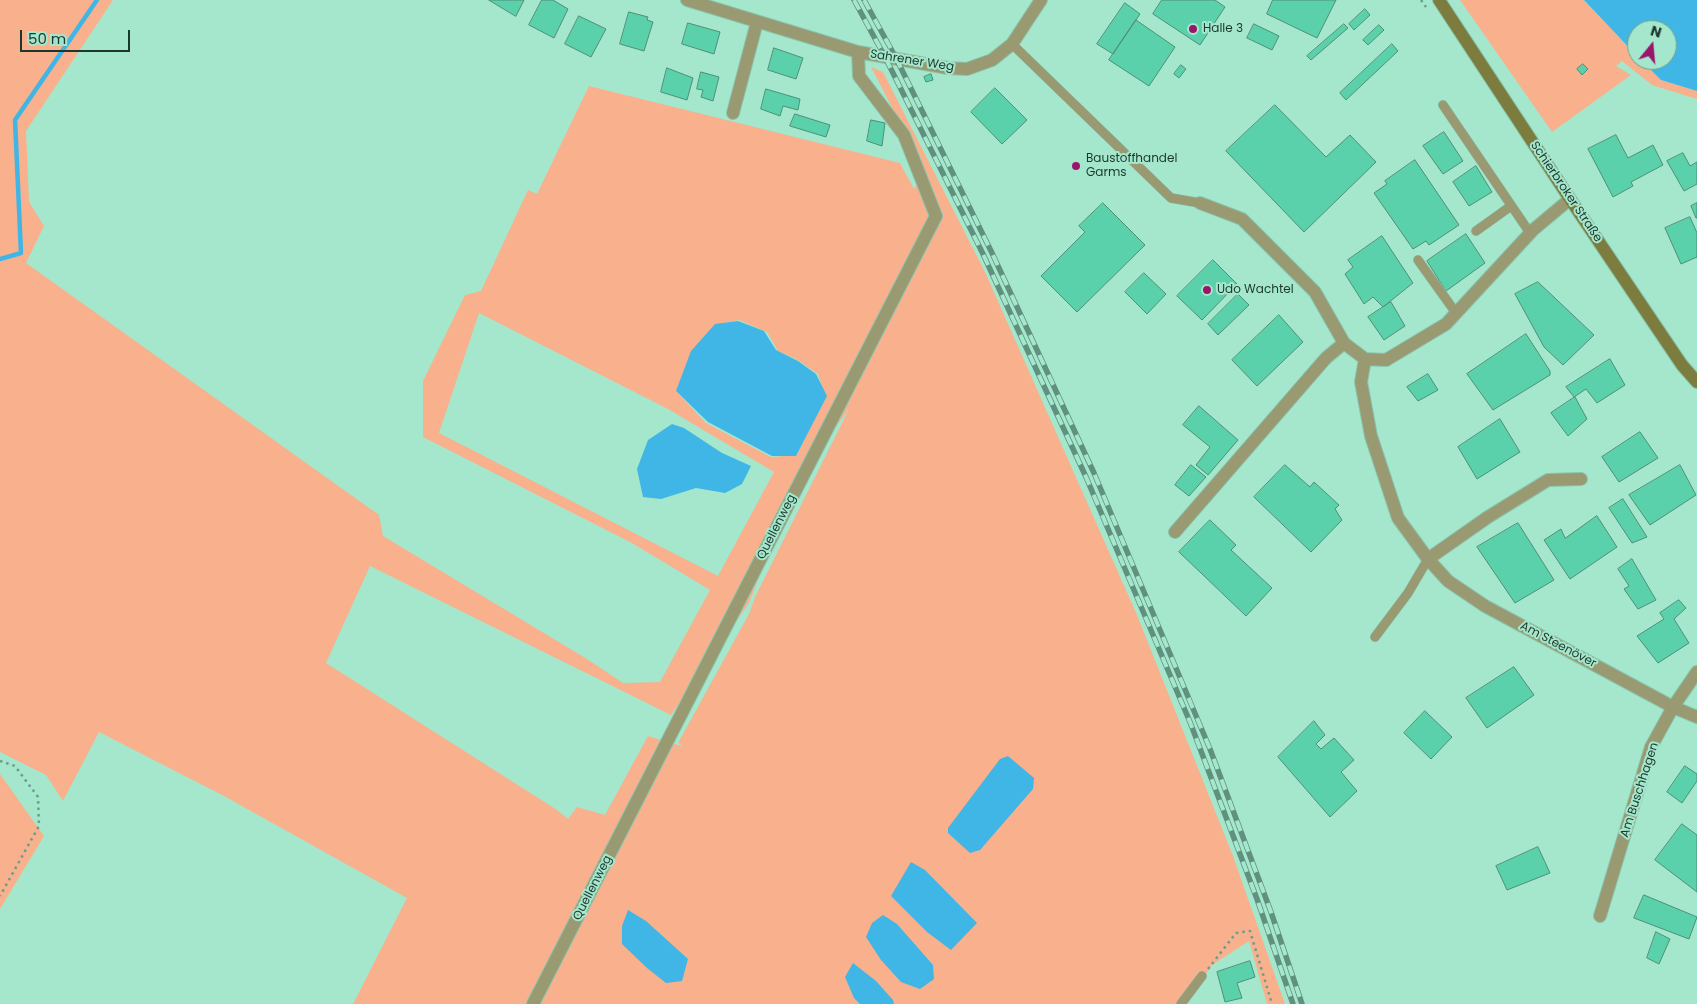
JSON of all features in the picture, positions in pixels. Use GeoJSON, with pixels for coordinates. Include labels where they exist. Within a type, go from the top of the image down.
{"type":"FeatureCollection","features":[{"type":"Feature","properties":{"kind":"main road","name":"Schierbroker Straße"},"geometry":{"type":"LineString","coordinates":[[1439,0],[1682,365],[1697,382]]}},
{"type":"Feature","properties":{"kind":"street","name":"Sahrener Weg"},"geometry":{"type":"LineString","coordinates":[[687,0],[858,52],[948,68],[967,69],[992,60],[1012,44],[1041,0]]}},
{"type":"Feature","properties":{"kind":"street"},"geometry":{"type":"LineString","coordinates":[[732,113],[757,22]]}},
{"type":"Feature","properties":{"kind":"street","name":"Quellenweg"},"geometry":{"type":"LineString","coordinates":[[533,1004],[936,216],[904,135],[858,76],[858,52]]}},
{"type":"Feature","properties":{"kind":"street"},"geometry":{"type":"LineString","coordinates":[[1200,202],[1242,219],[1315,292],[1344,343],[1365,359],[1386,360],[1446,324],[1530,234],[1570,199]]}},
{"type":"Feature","properties":{"kind":"street"},"geometry":{"type":"LineString","coordinates":[[1175,532],[1326,358],[1344,343]]}},
{"type":"Feature","properties":{"kind":"street","name":"Am Steenöver"},"geometry":{"type":"LineString","coordinates":[[1365,359],[1361,382],[1371,436],[1398,518],[1428,559],[1448,581],[1485,606],[1672,707],[1697,718]]}},
{"type":"Feature","properties":{"kind":"street"},"geometry":{"type":"LineString","coordinates":[[1428,559],[1488,517],[1548,480],[1581,479]]}},
{"type":"Feature","properties":{"kind":"street","name":"Am Buschhagen"},"geometry":{"type":"LineString","coordinates":[[1600,916],[1652,748],[1672,707],[1697,672]]}},
{"type":"Feature","properties":{"kind":"lane"},"geometry":{"type":"LineString","coordinates":[[1012,44],[1171,198],[1200,202]]}},
{"type":"Feature","properties":{"kind":"lane"},"geometry":{"type":"LineString","coordinates":[[1443,105],[1530,234]]}},
{"type":"Feature","properties":{"kind":"lane"},"geometry":{"type":"LineString","coordinates":[[1476,232],[1511,206]]}},
{"type":"Feature","properties":{"kind":"lane"},"geometry":{"type":"LineString","coordinates":[[1418,260],[1456,312]]}},
{"type":"Feature","properties":{"kind":"lane"},"geometry":{"type":"LineString","coordinates":[[1375,637],[1408,593],[1428,559]]}},
{"type":"Feature","properties":{"kind":"lane"},"geometry":{"type":"LineString","coordinates":[[1181,1004],[1202,976]]}},
{"type":"Feature","properties":{"kind":"path"},"geometry":{"type":"LineString","coordinates":[[0,761],[15,766],[38,797],[39,826],[0,896]]}},
{"type":"Feature","properties":{"kind":"path"},"geometry":{"type":"LineString","coordinates":[[1202,976],[1236,933],[1250,930],[1272,1004]]}},
{"type":"Feature","properties":{"kind":"shaded area"},"geometry":{"type":"Polygon","coordinates":[[[0,0],[113,0],[26,131],[29,202],[44,226],[26,263],[379,515],[383,536],[587,659],[623,683],[660,682],[710,590],[632,543],[423,437],[423,381],[465,295],[481,291],[528,190],[537,194],[589,86],[900,163],[914,189],[926,173],[871,67],[883,72],[985,272],[1137,615],[1233,856],[1285,1004],[1267,1004],[1249,941],[1212,965],[1186,1004],[353,1004],[407,898],[224,796],[99,732],[63,801],[46,775],[0,752],[0,0]],[[479,313],[439,433],[718,576],[774,472],[668,409],[479,313]],[[739,320],[714,325],[676,391],[706,423],[771,457],[797,455],[825,397],[818,374],[796,359],[778,351],[767,332],[739,320]],[[849,409],[796,482],[749,603],[671,715],[370,566],[326,663],[557,810],[568,819],[577,807],[605,815],[648,736],[684,747],[678,743],[749,614],[755,597],[849,409]]]}},
{"type":"Feature","properties":{"kind":"shaded area"},"geometry":{"type":"Polygon","coordinates":[[[1460,0],[1584,0],[1627,45],[1627,65],[1622,61],[1616,66],[1631,75],[1552,132],[1460,0]]]}},
{"type":"Feature","properties":{"kind":"shaded area"},"geometry":{"type":"Polygon","coordinates":[[[1633,70],[1651,70],[1661,80],[1697,91],[1697,99],[1652,85],[1633,70]]]}},
{"type":"Feature","properties":{"kind":"shaded area"},"geometry":{"type":"Polygon","coordinates":[[[0,774],[44,836],[0,909],[0,774]]]}},
{"type":"Feature","properties":{"kind":"water"},"geometry":{"type":"Polygon","coordinates":[[[1584,0],[1697,0],[1697,91],[1661,80],[1651,70],[1677,70],[1677,20],[1627,20],[1627,45],[1584,0]]]}},
{"type":"Feature","properties":{"kind":"water"},"geometry":{"type":"Polygon","coordinates":[[[738,321],[764,331],[776,350],[798,361],[816,374],[827,396],[796,456],[772,456],[708,422],[676,391],[691,351],[715,324],[738,321]]]}},
{"type":"Feature","properties":{"kind":"water"},"geometry":{"type":"Polygon","coordinates":[[[672,424],[684,428],[722,453],[751,466],[742,484],[725,493],[696,488],[661,499],[643,497],[637,469],[648,440],[672,424]]]}},
{"type":"Feature","properties":{"kind":"water"},"geometry":{"type":"Polygon","coordinates":[[[1008,756],[1034,778],[1033,789],[980,850],[970,853],[948,833],[948,828],[1000,759],[1008,756]]]}},
{"type":"Feature","properties":{"kind":"water"},"geometry":{"type":"Polygon","coordinates":[[[911,862],[925,870],[977,923],[951,950],[927,932],[891,896],[911,862]]]}},
{"type":"Feature","properties":{"kind":"water"},"geometry":{"type":"Polygon","coordinates":[[[628,910],[646,921],[688,959],[682,981],[666,983],[622,944],[622,926],[628,910]]]}},
{"type":"Feature","properties":{"kind":"water"},"geometry":{"type":"Polygon","coordinates":[[[883,915],[897,924],[933,965],[934,979],[920,989],[901,982],[881,960],[866,937],[872,923],[883,915]]]}},
{"type":"Feature","properties":{"kind":"water"},"geometry":{"type":"Polygon","coordinates":[[[853,963],[876,981],[893,1000],[894,1004],[860,1004],[854,998],[845,977],[853,963]]]}},
{"type":"Feature","properties":{"kind":"building"},"geometry":{"type":"Polygon","coordinates":[[[489,0],[524,0],[516,16],[489,0]]]}},
{"type":"Feature","properties":{"kind":"building"},"geometry":{"type":"Polygon","coordinates":[[[542,0],[553,0],[568,9],[554,38],[529,25],[542,0]]]}},
{"type":"Feature","properties":{"kind":"building","name":"Halle 3"},"geometry":{"type":"Polygon","coordinates":[[[1162,0],[1215,0],[1225,7],[1200,45],[1153,14],[1162,0]]]}},
{"type":"Feature","properties":{"kind":"building"},"geometry":{"type":"Polygon","coordinates":[[[1273,0],[1336,0],[1317,38],[1267,14],[1273,0]]]}},
{"type":"Feature","properties":{"kind":"building"},"geometry":{"type":"Polygon","coordinates":[[[1125,3],[1140,14],[1113,54],[1097,44],[1125,3]]]}},
{"type":"Feature","properties":{"kind":"building"},"geometry":{"type":"Polygon","coordinates":[[[1365,9],[1370,15],[1354,30],[1349,24],[1365,9]]]}},
{"type":"Feature","properties":{"kind":"building"},"geometry":{"type":"Polygon","coordinates":[[[629,12],[648,17],[647,20],[653,22],[644,51],[620,44],[629,12]]]}},
{"type":"Feature","properties":{"kind":"building"},"geometry":{"type":"Polygon","coordinates":[[[579,16],[606,29],[591,57],[565,44],[579,16]]]}},
{"type":"Feature","properties":{"kind":"building"},"geometry":{"type":"Polygon","coordinates":[[[1136,20],[1175,47],[1149,86],[1109,60],[1136,20]]]}},
{"type":"Feature","properties":{"kind":"building"},"geometry":{"type":"Polygon","coordinates":[[[688,23],[720,32],[714,54],[682,44],[688,23]]]}},
{"type":"Feature","properties":{"kind":"building"},"geometry":{"type":"Polygon","coordinates":[[[1254,24],[1279,36],[1272,50],[1247,38],[1254,24]]]}},
{"type":"Feature","properties":{"kind":"building"},"geometry":{"type":"Polygon","coordinates":[[[1344,24],[1348,28],[1311,60],[1307,56],[1344,24]]]}},
{"type":"Feature","properties":{"kind":"building"},"geometry":{"type":"Polygon","coordinates":[[[1379,25],[1384,30],[1368,45],[1363,40],[1379,25]]]}},
{"type":"Feature","properties":{"kind":"building"},"geometry":{"type":"Polygon","coordinates":[[[1392,44],[1398,51],[1346,100],[1340,93],[1392,44]]]}},
{"type":"Feature","properties":{"kind":"building"},"geometry":{"type":"Polygon","coordinates":[[[774,48],[803,58],[796,79],[768,70],[774,48]]]}},
{"type":"Feature","properties":{"kind":"building"},"geometry":{"type":"Polygon","coordinates":[[[1583,64],[1588,69],[1582,75],[1577,69],[1583,64]]]}},
{"type":"Feature","properties":{"kind":"building"},"geometry":{"type":"Polygon","coordinates":[[[1181,65],[1186,69],[1179,78],[1174,74],[1181,65]]]}},
{"type":"Feature","properties":{"kind":"building"},"geometry":{"type":"Polygon","coordinates":[[[667,68],[693,78],[687,100],[661,92],[667,68]]]}},
{"type":"Feature","properties":{"kind":"building"},"geometry":{"type":"Polygon","coordinates":[[[701,72],[719,77],[713,101],[701,97],[703,90],[697,89],[701,72]]]}},
{"type":"Feature","properties":{"kind":"building"},"geometry":{"type":"Polygon","coordinates":[[[931,74],[933,80],[926,82],[924,77],[931,74]]]}},
{"type":"Feature","properties":{"kind":"building"},"geometry":{"type":"Polygon","coordinates":[[[995,88],[1027,120],[1002,144],[971,112],[995,88]]]}},
{"type":"Feature","properties":{"kind":"building"},"geometry":{"type":"Polygon","coordinates":[[[766,89],[800,99],[798,110],[783,106],[780,116],[761,109],[766,89]]]}},
{"type":"Feature","properties":{"kind":"building"},"geometry":{"type":"Polygon","coordinates":[[[1275,105],[1326,157],[1350,135],[1376,162],[1304,232],[1226,151],[1275,105]]]}},
{"type":"Feature","properties":{"kind":"building"},"geometry":{"type":"Polygon","coordinates":[[[795,114],[830,125],[826,137],[790,126],[795,114]]]}},
{"type":"Feature","properties":{"kind":"building"},"geometry":{"type":"Polygon","coordinates":[[[871,120],[885,123],[882,146],[867,141],[871,120]]]}},
{"type":"Feature","properties":{"kind":"building"},"geometry":{"type":"Polygon","coordinates":[[[1444,132],[1463,161],[1443,174],[1423,146],[1444,132]]]}},
{"type":"Feature","properties":{"kind":"building"},"geometry":{"type":"Polygon","coordinates":[[[1616,135],[1628,158],[1653,145],[1663,165],[1631,182],[1633,186],[1613,197],[1588,149],[1616,135]]]}},
{"type":"Feature","properties":{"kind":"building"},"geometry":{"type":"Polygon","coordinates":[[[1683,153],[1690,166],[1697,162],[1697,184],[1684,191],[1667,161],[1683,153]]]}},
{"type":"Feature","properties":{"kind":"building"},"geometry":{"type":"Polygon","coordinates":[[[1415,160],[1459,225],[1429,245],[1426,241],[1413,249],[1374,193],[1387,184],[1385,181],[1415,160]]]}},
{"type":"Feature","properties":{"kind":"building"},"geometry":{"type":"Polygon","coordinates":[[[1476,166],[1492,192],[1469,206],[1453,182],[1476,166]]]}},
{"type":"Feature","properties":{"kind":"building"},"geometry":{"type":"Polygon","coordinates":[[[1103,203],[1145,245],[1077,312],[1041,276],[1085,232],[1079,226],[1103,203]]]}},
{"type":"Feature","properties":{"kind":"building"},"geometry":{"type":"Polygon","coordinates":[[[1697,203],[1697,218],[1696,218],[1691,206],[1697,203]]]}},
{"type":"Feature","properties":{"kind":"building"},"geometry":{"type":"Polygon","coordinates":[[[1690,217],[1697,233],[1697,257],[1681,264],[1665,228],[1690,217]]]}},
{"type":"Feature","properties":{"kind":"building"},"geometry":{"type":"Polygon","coordinates":[[[1466,234],[1485,263],[1446,291],[1427,261],[1466,234]]]}},
{"type":"Feature","properties":{"kind":"building"},"geometry":{"type":"Polygon","coordinates":[[[1382,236],[1413,283],[1383,307],[1373,297],[1364,304],[1345,274],[1353,267],[1348,260],[1382,236]]]}},
{"type":"Feature","properties":{"kind":"building","name":"Udo Wachtel"},"geometry":{"type":"Polygon","coordinates":[[[1213,260],[1237,284],[1202,320],[1177,296],[1213,260]]]}},
{"type":"Feature","properties":{"kind":"building"},"geometry":{"type":"Polygon","coordinates":[[[1144,273],[1166,294],[1147,314],[1125,292],[1144,273]]]}},
{"type":"Feature","properties":{"kind":"building"},"geometry":{"type":"Polygon","coordinates":[[[1538,282],[1594,335],[1563,365],[1544,347],[1515,294],[1538,282]]]}},
{"type":"Feature","properties":{"kind":"building"},"geometry":{"type":"Polygon","coordinates":[[[1238,294],[1249,305],[1218,335],[1208,324],[1238,294]]]}},
{"type":"Feature","properties":{"kind":"building"},"geometry":{"type":"Polygon","coordinates":[[[1391,302],[1405,326],[1384,340],[1368,317],[1391,302]]]}},
{"type":"Feature","properties":{"kind":"building"},"geometry":{"type":"Polygon","coordinates":[[[1279,315],[1303,342],[1257,386],[1232,360],[1279,315]]]}},
{"type":"Feature","properties":{"kind":"building"},"geometry":{"type":"Polygon","coordinates":[[[1526,334],[1550,371],[1550,375],[1493,410],[1467,374],[1526,334]]]}},
{"type":"Feature","properties":{"kind":"building"},"geometry":{"type":"Polygon","coordinates":[[[1610,359],[1625,385],[1597,403],[1586,389],[1574,397],[1566,387],[1610,359]]]}},
{"type":"Feature","properties":{"kind":"building"},"geometry":{"type":"Polygon","coordinates":[[[1428,374],[1438,390],[1418,401],[1407,387],[1428,374]]]}},
{"type":"Feature","properties":{"kind":"building"},"geometry":{"type":"Polygon","coordinates":[[[1575,397],[1587,419],[1568,436],[1551,413],[1575,397]]]}},
{"type":"Feature","properties":{"kind":"building"},"geometry":{"type":"Polygon","coordinates":[[[1199,406],[1238,440],[1208,475],[1196,465],[1210,447],[1183,425],[1199,406]]]}},
{"type":"Feature","properties":{"kind":"building"},"geometry":{"type":"Polygon","coordinates":[[[1500,419],[1520,452],[1477,479],[1458,447],[1500,419]]]}},
{"type":"Feature","properties":{"kind":"building"},"geometry":{"type":"Polygon","coordinates":[[[1640,432],[1658,458],[1619,482],[1602,457],[1640,432]]]}},
{"type":"Feature","properties":{"kind":"building"},"geometry":{"type":"Polygon","coordinates":[[[1191,465],[1206,477],[1189,496],[1175,485],[1191,465]]]}},
{"type":"Feature","properties":{"kind":"building"},"geometry":{"type":"Polygon","coordinates":[[[1285,465],[1310,487],[1314,482],[1339,505],[1335,509],[1342,520],[1311,552],[1254,497],[1285,465]]]}},
{"type":"Feature","properties":{"kind":"building"},"geometry":{"type":"Polygon","coordinates":[[[1680,465],[1696,495],[1650,525],[1629,495],[1680,465]]]}},
{"type":"Feature","properties":{"kind":"building"},"geometry":{"type":"Polygon","coordinates":[[[1623,499],[1647,537],[1632,543],[1609,508],[1623,499]]]}},
{"type":"Feature","properties":{"kind":"building"},"geometry":{"type":"Polygon","coordinates":[[[1597,516],[1617,547],[1570,579],[1544,540],[1561,529],[1565,538],[1597,516]]]}},
{"type":"Feature","properties":{"kind":"building"},"geometry":{"type":"Polygon","coordinates":[[[1210,520],[1236,545],[1231,550],[1272,588],[1246,616],[1179,552],[1210,520]]]}},
{"type":"Feature","properties":{"kind":"building"},"geometry":{"type":"Polygon","coordinates":[[[1518,523],[1554,580],[1515,603],[1477,547],[1518,523]]]}},
{"type":"Feature","properties":{"kind":"building"},"geometry":{"type":"Polygon","coordinates":[[[1632,559],[1656,600],[1638,609],[1624,589],[1629,586],[1618,569],[1632,559]]]}},
{"type":"Feature","properties":{"kind":"building"},"geometry":{"type":"Polygon","coordinates":[[[1679,600],[1686,608],[1674,619],[1689,643],[1658,663],[1637,636],[1664,619],[1660,613],[1679,600]]]}},
{"type":"Feature","properties":{"kind":"building"},"geometry":{"type":"Polygon","coordinates":[[[1514,667],[1534,695],[1487,728],[1466,698],[1514,667]]]}},
{"type":"Feature","properties":{"kind":"building"},"geometry":{"type":"Polygon","coordinates":[[[1425,711],[1452,737],[1431,759],[1404,733],[1425,711]]]}},
{"type":"Feature","properties":{"kind":"building"},"geometry":{"type":"Polygon","coordinates":[[[1314,721],[1325,735],[1316,744],[1321,749],[1334,738],[1354,760],[1341,772],[1357,791],[1330,817],[1278,757],[1314,721]]]}},
{"type":"Feature","properties":{"kind":"building"},"geometry":{"type":"Polygon","coordinates":[[[1685,766],[1697,774],[1697,781],[1682,803],[1667,792],[1685,766]]]}},
{"type":"Feature","properties":{"kind":"building"},"geometry":{"type":"Polygon","coordinates":[[[1682,824],[1697,835],[1697,892],[1655,860],[1682,824]]]}},
{"type":"Feature","properties":{"kind":"building"},"geometry":{"type":"Polygon","coordinates":[[[1538,847],[1550,873],[1507,890],[1496,866],[1538,847]]]}},
{"type":"Feature","properties":{"kind":"building"},"geometry":{"type":"Polygon","coordinates":[[[1644,895],[1697,917],[1689,939],[1634,918],[1644,895]]]}},
{"type":"Feature","properties":{"kind":"building"},"geometry":{"type":"Polygon","coordinates":[[[1656,932],[1670,939],[1659,964],[1647,958],[1656,932]]]}},
{"type":"Feature","properties":{"kind":"building"},"geometry":{"type":"Polygon","coordinates":[[[1250,961],[1255,977],[1237,983],[1242,998],[1225,1002],[1217,972],[1250,961]]]}},
{"type":"Feature","properties":{"kind":"waterway"},"geometry":{"type":"LineString","coordinates":[[0,259],[21,253],[15,120],[97,0]]}},
{"type":"Feature","properties":{"kind":"railway"},"geometry":{"type":"LineString","coordinates":[[854,0],[885,57],[983,254],[1086,477],[1190,722],[1257,899],[1293,1004]]}},
{"type":"Feature","properties":{"kind":"railway"},"geometry":{"type":"LineString","coordinates":[[864,0],[896,58],[992,253],[1094,473],[1210,749],[1271,912],[1302,1004]]}},
{"type":"Feature","properties":{"kind":"place","name":"Halle 3"},"geometry":{"type":"Point","coordinates":[1193,29]}},
{"type":"Feature","properties":{"kind":"place","name":"Baustoffhandel Garms"},"geometry":{"type":"Point","coordinates":[1076,166]}},
{"type":"Feature","properties":{"kind":"place","name":"Udo Wachtel"},"geometry":{"type":"Point","coordinates":[1207,290]}}]}
